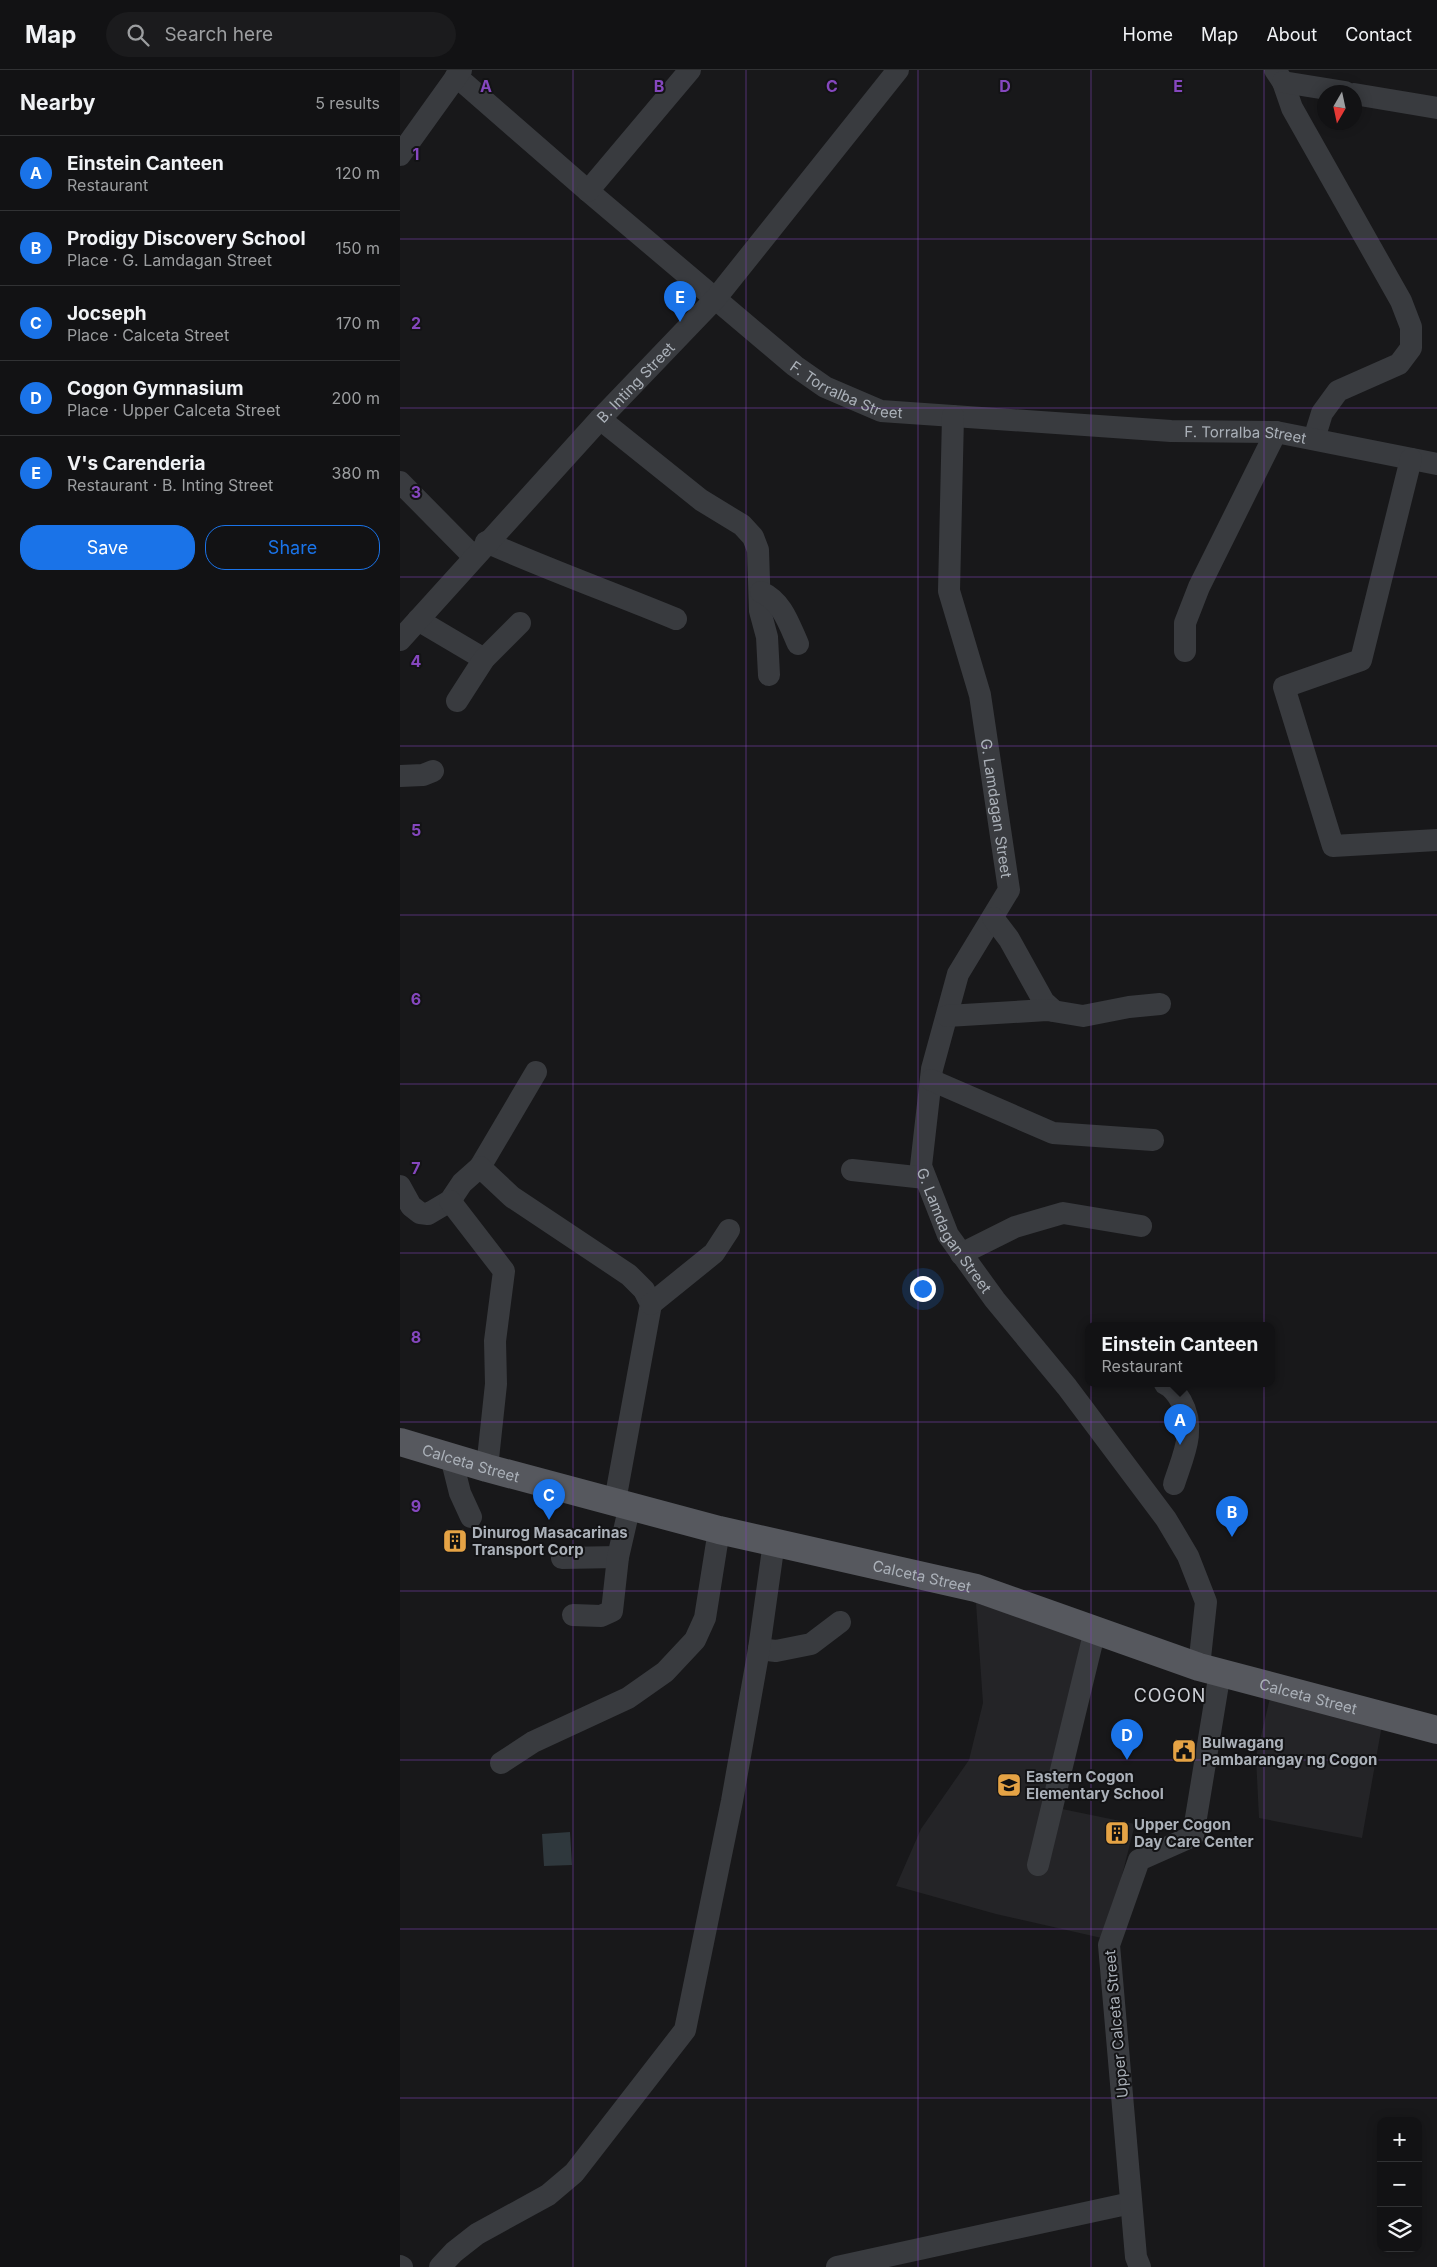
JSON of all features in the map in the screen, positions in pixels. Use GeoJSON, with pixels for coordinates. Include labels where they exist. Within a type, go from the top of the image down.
{"type":"FeatureCollection","features":[{"type":"Feature","properties":{"kind":"main road","name":"Calceta Street"},"geometry":{"type":"LineString","coordinates":[[400,1442],[487,1468],[719,1530],[976,1588],[1210,1669],[1437,1730]]}},
{"type":"Feature","properties":{"kind":"street"},"geometry":{"type":"LineString","coordinates":[[588,191],[690,70]]}},
{"type":"Feature","properties":{"kind":"street","name":"B. Inting Street"},"geometry":{"type":"LineString","coordinates":[[400,640],[480,549],[600,419],[716,298],[898,70]]}},
{"type":"Feature","properties":{"kind":"street","name":"F. Torralba Street"},"geometry":{"type":"LineString","coordinates":[[400,155],[459,73],[588,191],[796,366],[825,387],[881,411],[1171,431],[1276,432],[1437,464]]}},
{"type":"Feature","properties":{"kind":"street"},"geometry":{"type":"LineString","coordinates":[[1279,76],[1317,85]]}},
{"type":"Feature","properties":{"kind":"street"},"geometry":{"type":"LineString","coordinates":[[1279,76],[1292,108],[1400,301],[1411,327],[1411,348],[1399,364],[1338,390],[1322,413],[1314,439]]}},
{"type":"Feature","properties":{"kind":"street"},"geometry":{"type":"LineString","coordinates":[[1362,95],[1437,108]]}},
{"type":"Feature","properties":{"kind":"street","name":"G. Lamdagan Street"},"geometry":{"type":"LineString","coordinates":[[953,416],[949,591],[980,696],[1009,890],[958,974],[931,1080],[921,1166],[948,1235],[961,1254],[995,1300],[1079,1402],[1166,1519],[1183,1549],[1206,1602],[1210,1669]]}},
{"type":"Feature","properties":{"kind":"street"},"geometry":{"type":"LineString","coordinates":[[600,419],[701,500],[742,525],[753,537],[758,550],[761,592],[760,611],[767,637],[769,675]]}},
{"type":"Feature","properties":{"kind":"street"},"geometry":{"type":"LineString","coordinates":[[1185,651],[1185,623],[1199,586],[1276,432]]}},
{"type":"Feature","properties":{"kind":"street"},"geometry":{"type":"LineString","coordinates":[[1411,459],[1361,660],[1284,687],[1333,846],[1437,840]]}},
{"type":"Feature","properties":{"kind":"street"},"geometry":{"type":"LineString","coordinates":[[400,482],[480,549],[541,567],[604,589],[676,619]]}},
{"type":"Feature","properties":{"kind":"street"},"geometry":{"type":"LineString","coordinates":[[761,592],[771,597],[782,610],[802,646],[767,637]]}},
{"type":"Feature","properties":{"kind":"street"},"geometry":{"type":"LineString","coordinates":[[418,620],[484,659]]}},
{"type":"Feature","properties":{"kind":"street"},"geometry":{"type":"LineString","coordinates":[[457,701],[484,659],[520,623]]}},
{"type":"Feature","properties":{"kind":"street"},"geometry":{"type":"LineString","coordinates":[[400,776],[423,775],[433,772]]}},
{"type":"Feature","properties":{"kind":"street"},"geometry":{"type":"LineString","coordinates":[[993,918],[1009,939],[1044,1002],[1054,1012]]}},
{"type":"Feature","properties":{"kind":"street"},"geometry":{"type":"LineString","coordinates":[[946,1016],[1054,1012],[1083,1016],[1128,1007],[1160,1004]]}},
{"type":"Feature","properties":{"kind":"street"},"geometry":{"type":"LineString","coordinates":[[400,1186],[411,1206],[420,1213],[428,1214],[450,1201],[462,1183],[480,1167],[536,1072]]}},
{"type":"Feature","properties":{"kind":"street"},"geometry":{"type":"LineString","coordinates":[[931,1080],[1053,1133],[1153,1140]]}},
{"type":"Feature","properties":{"kind":"street"},"geometry":{"type":"LineString","coordinates":[[480,1167],[512,1197],[629,1275],[644,1290],[651,1304],[622,1503],[612,1611],[601,1616],[573,1615]]}},
{"type":"Feature","properties":{"kind":"street"},"geometry":{"type":"LineString","coordinates":[[852,1170],[925,1178]]}},
{"type":"Feature","properties":{"kind":"street"},"geometry":{"type":"LineString","coordinates":[[450,1201],[504,1271],[496,1341],[496,1384],[487,1468]]}},
{"type":"Feature","properties":{"kind":"street"},"geometry":{"type":"LineString","coordinates":[[961,1254],[1015,1227],[1063,1213],[1141,1226]]}},
{"type":"Feature","properties":{"kind":"street"},"geometry":{"type":"LineString","coordinates":[[651,1304],[714,1253],[729,1230]]}},
{"type":"Feature","properties":{"kind":"street"},"geometry":{"type":"LineString","coordinates":[[1168,1387],[1178,1396],[1189,1420],[1188,1441],[1174,1484]]}},
{"type":"Feature","properties":{"kind":"street"},"geometry":{"type":"LineString","coordinates":[[451,1457],[460,1493],[471,1517]]}},
{"type":"Feature","properties":{"kind":"street"},"geometry":{"type":"LineString","coordinates":[[501,1763],[533,1742],[628,1698],[665,1672],[695,1640],[705,1618],[719,1530]]}},
{"type":"Feature","properties":{"kind":"street"},"geometry":{"type":"LineString","coordinates":[[440,2267],[454,2252],[478,2234],[548,2195],[574,2172],[685,2030],[732,1801],[759,1649],[774,1542]]}},
{"type":"Feature","properties":{"kind":"street"},"geometry":{"type":"LineString","coordinates":[[562,1558],[618,1557]]}},
{"type":"Feature","properties":{"kind":"street"},"geometry":{"type":"LineString","coordinates":[[759,1649],[776,1651],[811,1644],[840,1622]]}},
{"type":"Feature","properties":{"kind":"street"},"geometry":{"type":"LineString","coordinates":[[1038,1865],[1095,1630]]}},
{"type":"Feature","properties":{"kind":"street","name":"Upper Calceta Street"},"geometry":{"type":"LineString","coordinates":[[1140,2267],[1136,2257],[1109,1945],[1139,1860],[1193,1836],[1210,1669]]}},
{"type":"Feature","properties":{"kind":"street"},"geometry":{"type":"LineString","coordinates":[[837,2267],[1131,2203]]}},
{"type":"Feature","properties":{"kind":"shaded area","name":"Eastern Cogon Elementary School"},"geometry":{"type":"Polygon","coordinates":[[[976,1603],[1100,1643],[1062,1809],[1135,1824],[1106,1939],[996,1914],[896,1886],[921,1829],[969,1760],[983,1703],[976,1603]]]}},
{"type":"Feature","properties":{"kind":"shaded area"},"geometry":{"type":"Polygon","coordinates":[[[1270,1698],[1382,1725],[1362,1838],[1259,1818],[1256,1757],[1270,1698]]]}},
{"type":"Feature","properties":{"kind":"shaded area"},"geometry":{"type":"Polygon","coordinates":[[[570,1832],[572,1865],[544,1866],[542,1834],[570,1832]]]}},
{"type":"Feature","properties":{"kind":"place","name":"V's Carenderia"},"geometry":{"type":"Point","coordinates":[680,322]}},
{"type":"Feature","properties":{"kind":"place","name":"Einstein Canteen"},"geometry":{"type":"Point","coordinates":[1180,1445]}},
{"type":"Feature","properties":{"kind":"place","name":"Jocseph"},"geometry":{"type":"Point","coordinates":[549,1520]}},
{"type":"Feature","properties":{"kind":"place","name":"Prodigy Discovery School"},"geometry":{"type":"Point","coordinates":[1232,1537]}},
{"type":"Feature","properties":{"kind":"place","name":"Dinurog Masacarinas Transport Corp"},"geometry":{"type":"Point","coordinates":[455,1541]}},
{"type":"Feature","properties":{"kind":"place","name":"Bulwagang Pambarangay ng Cogon"},"geometry":{"type":"Point","coordinates":[1184,1751]}},
{"type":"Feature","properties":{"kind":"place","name":"Cogon Gymnasium"},"geometry":{"type":"Point","coordinates":[1127,1760]}},
{"type":"Feature","properties":{"kind":"place","name":"Eastern Cogon Elementary School"},"geometry":{"type":"Point","coordinates":[1009,1785]}},
{"type":"Feature","properties":{"kind":"place","name":"Upper Cogon Day Care Center"},"geometry":{"type":"Point","coordinates":[1117,1833]}},
{"type":"Feature","properties":{"kind":"district","name":"COGON"},"geometry":{"type":"Point","coordinates":[1170,1695]}}]}
